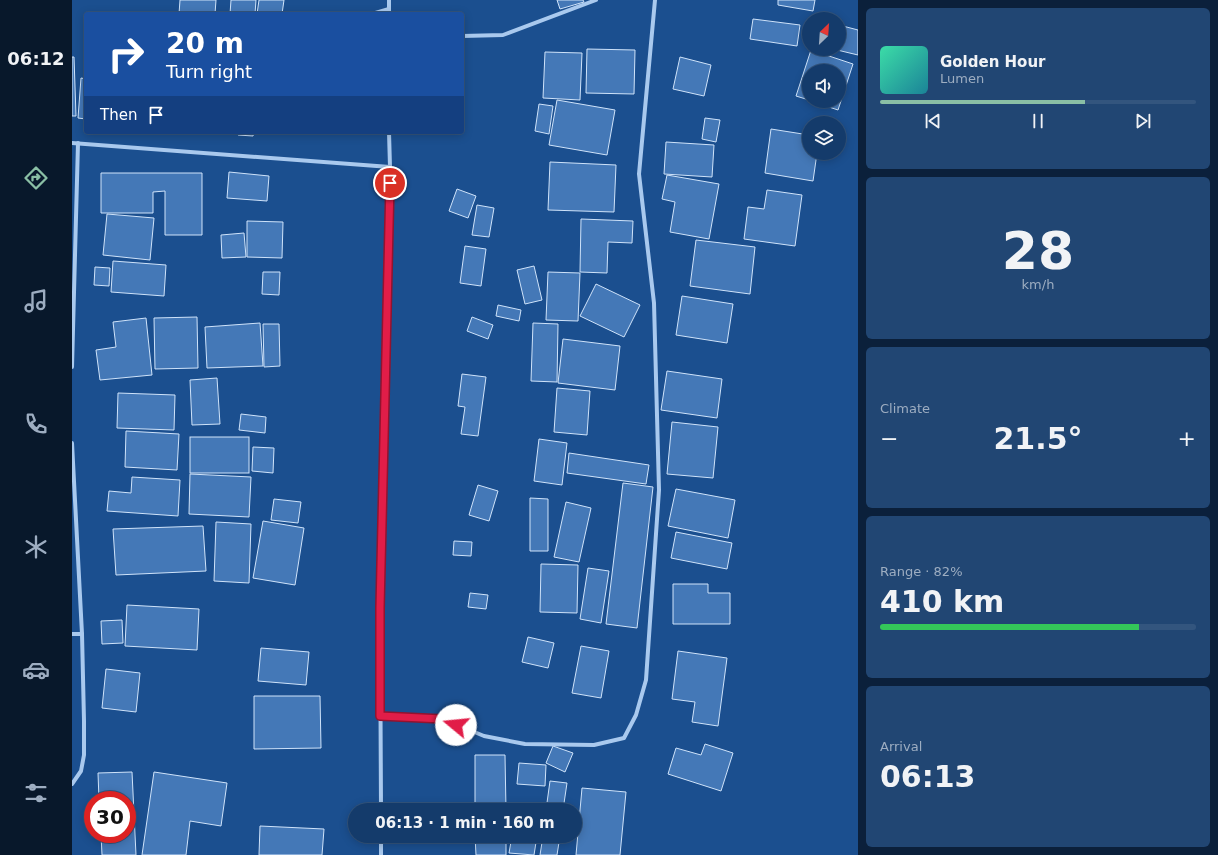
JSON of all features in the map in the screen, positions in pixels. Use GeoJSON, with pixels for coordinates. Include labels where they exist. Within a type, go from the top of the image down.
{"type":"FeatureCollection","features":[{"type":"Feature","properties":{"kind":"street"},"geometry":{"type":"LineString","coordinates":[[379,12],[389,9],[389,0]]}},
{"type":"Feature","properties":{"kind":"street"},"geometry":{"type":"LineString","coordinates":[[464,36],[502,35],[596,0]]}},
{"type":"Feature","properties":{"kind":"street"},"geometry":{"type":"LineString","coordinates":[[380,716],[443,719],[484,736],[525,744],[594,745],[624,738],[636,715],[646,680],[659,490],[654,303],[639,174],[655,0]]}},
{"type":"Feature","properties":{"kind":"street"},"geometry":{"type":"LineString","coordinates":[[381,803],[380,608],[390,167],[389,134]]}},
{"type":"Feature","properties":{"kind":"street"},"geometry":{"type":"LineString","coordinates":[[72,143],[390,167]]}},
{"type":"Feature","properties":{"kind":"street"},"geometry":{"type":"LineString","coordinates":[[72,367],[78,143]]}},
{"type":"Feature","properties":{"kind":"street"},"geometry":{"type":"LineString","coordinates":[[72,443],[82,634],[84,755],[81,771],[72,784]]}},
{"type":"Feature","properties":{"kind":"street"},"geometry":{"type":"LineString","coordinates":[[72,634],[82,634]]}},
{"type":"Feature","properties":{"kind":"street"},"geometry":{"type":"LineString","coordinates":[[381,843],[381,855]]}},
{"type":"Feature","properties":{"kind":"building"},"geometry":{"type":"Polygon","coordinates":[[[180,0],[216,0],[215,12],[179,12],[180,0]]]}},
{"type":"Feature","properties":{"kind":"building"},"geometry":{"type":"Polygon","coordinates":[[[231,0],[256,0],[255,12],[230,12],[231,0]]]}},
{"type":"Feature","properties":{"kind":"building"},"geometry":{"type":"Polygon","coordinates":[[[259,0],[284,0],[282,12],[257,12],[259,0]]]}},
{"type":"Feature","properties":{"kind":"building"},"geometry":{"type":"Polygon","coordinates":[[[557,0],[583,0],[584,2],[560,9],[557,0]]]}},
{"type":"Feature","properties":{"kind":"building"},"geometry":{"type":"Polygon","coordinates":[[[778,0],[815,0],[813,11],[778,5],[778,0]]]}},
{"type":"Feature","properties":{"kind":"building"},"geometry":{"type":"Polygon","coordinates":[[[753,19],[800,25],[797,46],[750,39],[753,19]]]}},
{"type":"Feature","properties":{"kind":"building"},"geometry":{"type":"Polygon","coordinates":[[[846,27],[858,30],[858,55],[846,52],[846,27]]]}},
{"type":"Feature","properties":{"kind":"building"},"geometry":{"type":"Polygon","coordinates":[[[587,49],[635,50],[634,94],[586,93],[587,49]]]}},
{"type":"Feature","properties":{"kind":"building"},"geometry":{"type":"Polygon","coordinates":[[[545,52],[582,53],[580,100],[543,98],[545,52]]]}},
{"type":"Feature","properties":{"kind":"building"},"geometry":{"type":"Polygon","coordinates":[[[809,56],[829,56],[853,64],[846,85],[846,64],[806,64],[809,56]]]}},
{"type":"Feature","properties":{"kind":"building"},"geometry":{"type":"Polygon","coordinates":[[[72,57],[74,57],[76,116],[72,116],[72,57]]]}},
{"type":"Feature","properties":{"kind":"building"},"geometry":{"type":"Polygon","coordinates":[[[680,57],[711,65],[704,96],[673,89],[680,57]]]}},
{"type":"Feature","properties":{"kind":"building"},"geometry":{"type":"Polygon","coordinates":[[[81,78],[84,79],[84,119],[78,118],[81,78]]]}},
{"type":"Feature","properties":{"kind":"building"},"geometry":{"type":"Polygon","coordinates":[[[802,78],[802,98],[796,96],[802,78]]]}},
{"type":"Feature","properties":{"kind":"building"},"geometry":{"type":"Polygon","coordinates":[[[557,100],[615,110],[607,155],[549,145],[557,100]]]}},
{"type":"Feature","properties":{"kind":"building"},"geometry":{"type":"Polygon","coordinates":[[[539,104],[553,106],[549,134],[535,131],[539,104]]]}},
{"type":"Feature","properties":{"kind":"building"},"geometry":{"type":"Polygon","coordinates":[[[705,118],[720,120],[716,142],[702,139],[705,118]]]}},
{"type":"Feature","properties":{"kind":"building"},"geometry":{"type":"Polygon","coordinates":[[[771,129],[802,134],[802,160],[816,160],[813,181],[765,173],[771,129]]]}},
{"type":"Feature","properties":{"kind":"building"},"geometry":{"type":"Polygon","coordinates":[[[238,134],[254,134],[253,136],[238,134]]]}},
{"type":"Feature","properties":{"kind":"building"},"geometry":{"type":"Polygon","coordinates":[[[666,142],[714,145],[712,177],[664,174],[666,142]]]}},
{"type":"Feature","properties":{"kind":"building"},"geometry":{"type":"Polygon","coordinates":[[[550,162],[616,165],[614,212],[548,210],[550,162]]]}},
{"type":"Feature","properties":{"kind":"building"},"geometry":{"type":"Polygon","coordinates":[[[229,172],[269,176],[267,201],[227,198],[229,172]]]}},
{"type":"Feature","properties":{"kind":"building"},"geometry":{"type":"Polygon","coordinates":[[[101,173],[202,173],[202,235],[165,235],[165,191],[153,192],[153,213],[101,213],[101,173]]]}},
{"type":"Feature","properties":{"kind":"building"},"geometry":{"type":"Polygon","coordinates":[[[667,175],[719,184],[709,239],[670,232],[675,202],[662,199],[667,175]]]}},
{"type":"Feature","properties":{"kind":"building"},"geometry":{"type":"Polygon","coordinates":[[[457,189],[476,196],[468,218],[449,211],[457,189]]]}},
{"type":"Feature","properties":{"kind":"building"},"geometry":{"type":"Polygon","coordinates":[[[767,190],[802,195],[795,246],[744,239],[748,207],[764,209],[767,190]]]}},
{"type":"Feature","properties":{"kind":"building"},"geometry":{"type":"Polygon","coordinates":[[[477,205],[494,208],[489,237],[472,235],[477,205]]]}},
{"type":"Feature","properties":{"kind":"building"},"geometry":{"type":"Polygon","coordinates":[[[107,214],[154,218],[150,260],[103,255],[107,214]]]}},
{"type":"Feature","properties":{"kind":"building"},"geometry":{"type":"Polygon","coordinates":[[[581,219],[633,221],[632,243],[608,242],[607,273],[580,272],[581,219]]]}},
{"type":"Feature","properties":{"kind":"building"},"geometry":{"type":"Polygon","coordinates":[[[247,221],[283,222],[282,258],[247,257],[247,221]]]}},
{"type":"Feature","properties":{"kind":"building"},"geometry":{"type":"Polygon","coordinates":[[[244,233],[246,257],[222,258],[221,235],[244,233]]]}},
{"type":"Feature","properties":{"kind":"building"},"geometry":{"type":"Polygon","coordinates":[[[696,240],[755,247],[750,294],[690,286],[696,240]]]}},
{"type":"Feature","properties":{"kind":"building"},"geometry":{"type":"Polygon","coordinates":[[[465,246],[486,249],[481,286],[460,283],[465,246]]]}},
{"type":"Feature","properties":{"kind":"building"},"geometry":{"type":"Polygon","coordinates":[[[113,261],[166,265],[164,296],[111,292],[113,261]]]}},
{"type":"Feature","properties":{"kind":"building"},"geometry":{"type":"Polygon","coordinates":[[[534,266],[542,300],[525,304],[517,270],[534,266]]]}},
{"type":"Feature","properties":{"kind":"building"},"geometry":{"type":"Polygon","coordinates":[[[95,267],[110,268],[109,286],[94,285],[95,267]]]}},
{"type":"Feature","properties":{"kind":"building"},"geometry":{"type":"Polygon","coordinates":[[[263,272],[280,272],[279,295],[262,294],[263,272]]]}},
{"type":"Feature","properties":{"kind":"building"},"geometry":{"type":"Polygon","coordinates":[[[548,272],[580,273],[578,321],[546,320],[548,272]]]}},
{"type":"Feature","properties":{"kind":"building"},"geometry":{"type":"Polygon","coordinates":[[[596,284],[640,305],[624,337],[580,316],[596,284]]]}},
{"type":"Feature","properties":{"kind":"building"},"geometry":{"type":"Polygon","coordinates":[[[682,296],[733,304],[727,343],[676,335],[682,296]]]}},
{"type":"Feature","properties":{"kind":"building"},"geometry":{"type":"Polygon","coordinates":[[[498,305],[521,310],[519,321],[496,316],[498,305]]]}},
{"type":"Feature","properties":{"kind":"building"},"geometry":{"type":"Polygon","coordinates":[[[197,317],[198,368],[155,369],[154,318],[197,317]]]}},
{"type":"Feature","properties":{"kind":"building"},"geometry":{"type":"Polygon","coordinates":[[[472,317],[493,325],[488,339],[467,331],[472,317]]]}},
{"type":"Feature","properties":{"kind":"building"},"geometry":{"type":"Polygon","coordinates":[[[146,318],[152,375],[100,380],[96,350],[116,347],[113,322],[146,318]]]}},
{"type":"Feature","properties":{"kind":"building"},"geometry":{"type":"Polygon","coordinates":[[[260,323],[263,366],[207,368],[205,327],[260,323]]]}},
{"type":"Feature","properties":{"kind":"building"},"geometry":{"type":"Polygon","coordinates":[[[533,323],[558,324],[557,382],[531,381],[533,323]]]}},
{"type":"Feature","properties":{"kind":"building"},"geometry":{"type":"Polygon","coordinates":[[[263,324],[279,324],[280,366],[264,367],[263,324]]]}},
{"type":"Feature","properties":{"kind":"building"},"geometry":{"type":"Polygon","coordinates":[[[563,339],[620,346],[615,390],[558,383],[563,339]]]}},
{"type":"Feature","properties":{"kind":"building"},"geometry":{"type":"Polygon","coordinates":[[[667,371],[722,379],[717,418],[661,410],[667,371]]]}},
{"type":"Feature","properties":{"kind":"building"},"geometry":{"type":"Polygon","coordinates":[[[462,374],[486,377],[478,436],[461,434],[465,407],[458,406],[462,374]]]}},
{"type":"Feature","properties":{"kind":"building"},"geometry":{"type":"Polygon","coordinates":[[[217,378],[220,424],[192,425],[190,380],[217,378]]]}},
{"type":"Feature","properties":{"kind":"building"},"geometry":{"type":"Polygon","coordinates":[[[557,388],[590,391],[587,435],[554,432],[557,388]]]}},
{"type":"Feature","properties":{"kind":"building"},"geometry":{"type":"Polygon","coordinates":[[[118,393],[175,395],[174,430],[117,428],[118,393]]]}},
{"type":"Feature","properties":{"kind":"building"},"geometry":{"type":"Polygon","coordinates":[[[241,414],[266,417],[265,433],[239,430],[241,414]]]}},
{"type":"Feature","properties":{"kind":"building"},"geometry":{"type":"Polygon","coordinates":[[[672,422],[718,427],[713,478],[667,474],[672,422]]]}},
{"type":"Feature","properties":{"kind":"building"},"geometry":{"type":"Polygon","coordinates":[[[126,431],[179,434],[177,470],[125,467],[126,431]]]}},
{"type":"Feature","properties":{"kind":"building"},"geometry":{"type":"Polygon","coordinates":[[[190,437],[249,437],[249,473],[190,473],[190,437]]]}},
{"type":"Feature","properties":{"kind":"building"},"geometry":{"type":"Polygon","coordinates":[[[539,439],[567,443],[562,485],[534,481],[539,439]]]}},
{"type":"Feature","properties":{"kind":"building"},"geometry":{"type":"Polygon","coordinates":[[[253,447],[274,448],[273,473],[252,471],[253,447]]]}},
{"type":"Feature","properties":{"kind":"building"},"geometry":{"type":"Polygon","coordinates":[[[569,453],[649,465],[646,484],[567,473],[569,453]]]}},
{"type":"Feature","properties":{"kind":"building"},"geometry":{"type":"Polygon","coordinates":[[[190,474],[251,477],[249,517],[189,514],[190,474]]]}},
{"type":"Feature","properties":{"kind":"building"},"geometry":{"type":"Polygon","coordinates":[[[132,477],[180,480],[178,516],[107,511],[109,491],[131,493],[132,477]]]}},
{"type":"Feature","properties":{"kind":"building"},"geometry":{"type":"Polygon","coordinates":[[[623,483],[653,487],[637,628],[606,624],[623,483]]]}},
{"type":"Feature","properties":{"kind":"building"},"geometry":{"type":"Polygon","coordinates":[[[478,485],[498,491],[489,521],[469,515],[478,485]]]}},
{"type":"Feature","properties":{"kind":"building"},"geometry":{"type":"Polygon","coordinates":[[[676,489],[735,500],[728,538],[668,526],[676,489]]]}},
{"type":"Feature","properties":{"kind":"building"},"geometry":{"type":"Polygon","coordinates":[[[530,498],[548,499],[548,551],[530,551],[530,498]]]}},
{"type":"Feature","properties":{"kind":"building"},"geometry":{"type":"Polygon","coordinates":[[[274,499],[301,502],[298,523],[271,520],[274,499]]]}},
{"type":"Feature","properties":{"kind":"building"},"geometry":{"type":"Polygon","coordinates":[[[566,502],[591,508],[579,562],[554,557],[566,502]]]}},
{"type":"Feature","properties":{"kind":"building"},"geometry":{"type":"Polygon","coordinates":[[[263,521],[304,528],[295,585],[253,578],[263,521]]]}},
{"type":"Feature","properties":{"kind":"building"},"geometry":{"type":"Polygon","coordinates":[[[216,522],[251,524],[249,583],[214,581],[216,522]]]}},
{"type":"Feature","properties":{"kind":"building"},"geometry":{"type":"Polygon","coordinates":[[[203,526],[206,571],[116,575],[113,529],[203,526]]]}},
{"type":"Feature","properties":{"kind":"building"},"geometry":{"type":"Polygon","coordinates":[[[676,532],[732,543],[727,569],[671,558],[676,532]]]}},
{"type":"Feature","properties":{"kind":"building"},"geometry":{"type":"Polygon","coordinates":[[[454,541],[472,542],[471,556],[453,555],[454,541]]]}},
{"type":"Feature","properties":{"kind":"building"},"geometry":{"type":"Polygon","coordinates":[[[541,564],[578,565],[577,613],[540,612],[541,564]]]}},
{"type":"Feature","properties":{"kind":"building"},"geometry":{"type":"Polygon","coordinates":[[[588,568],[609,571],[601,623],[580,619],[588,568]]]}},
{"type":"Feature","properties":{"kind":"building"},"geometry":{"type":"Polygon","coordinates":[[[673,584],[708,584],[708,593],[730,593],[730,624],[673,624],[673,584]]]}},
{"type":"Feature","properties":{"kind":"building"},"geometry":{"type":"Polygon","coordinates":[[[470,593],[488,595],[486,609],[468,607],[470,593]]]}},
{"type":"Feature","properties":{"kind":"building"},"geometry":{"type":"Polygon","coordinates":[[[127,605],[199,609],[197,650],[125,646],[127,605]]]}},
{"type":"Feature","properties":{"kind":"building"},"geometry":{"type":"Polygon","coordinates":[[[122,620],[123,643],[102,644],[101,621],[122,620]]]}},
{"type":"Feature","properties":{"kind":"building"},"geometry":{"type":"Polygon","coordinates":[[[528,637],[554,643],[548,668],[522,662],[528,637]]]}},
{"type":"Feature","properties":{"kind":"building"},"geometry":{"type":"Polygon","coordinates":[[[581,646],[609,651],[601,698],[572,693],[581,646]]]}},
{"type":"Feature","properties":{"kind":"building"},"geometry":{"type":"Polygon","coordinates":[[[261,648],[309,652],[306,685],[258,681],[261,648]]]}},
{"type":"Feature","properties":{"kind":"building"},"geometry":{"type":"Polygon","coordinates":[[[678,651],[727,658],[718,726],[692,722],[695,702],[672,699],[678,651]]]}},
{"type":"Feature","properties":{"kind":"building"},"geometry":{"type":"Polygon","coordinates":[[[106,669],[140,673],[136,712],[102,708],[106,669]]]}},
{"type":"Feature","properties":{"kind":"building"},"geometry":{"type":"Polygon","coordinates":[[[254,696],[320,696],[321,748],[254,749],[254,696]]]}},
{"type":"Feature","properties":{"kind":"building"},"geometry":{"type":"Polygon","coordinates":[[[705,744],[733,753],[721,791],[668,774],[676,748],[701,755],[705,744]]]}},
{"type":"Feature","properties":{"kind":"building"},"geometry":{"type":"Polygon","coordinates":[[[553,746],[573,753],[565,772],[546,763],[553,746]]]}},
{"type":"Feature","properties":{"kind":"building"},"geometry":{"type":"Polygon","coordinates":[[[475,755],[505,755],[506,803],[475,803],[475,755]]]}},
{"type":"Feature","properties":{"kind":"building"},"geometry":{"type":"Polygon","coordinates":[[[519,763],[546,765],[545,786],[517,784],[519,763]]]}},
{"type":"Feature","properties":{"kind":"building"},"geometry":{"type":"Polygon","coordinates":[[[132,772],[133,791],[99,791],[98,773],[132,772]]]}},
{"type":"Feature","properties":{"kind":"building"},"geometry":{"type":"Polygon","coordinates":[[[154,772],[227,783],[221,826],[190,821],[186,855],[142,855],[154,772]]]}},
{"type":"Feature","properties":{"kind":"building"},"geometry":{"type":"Polygon","coordinates":[[[550,781],[567,783],[564,803],[547,803],[550,781]]]}},
{"type":"Feature","properties":{"kind":"building"},"geometry":{"type":"Polygon","coordinates":[[[582,788],[626,792],[620,855],[576,855],[577,843],[582,843],[582,803],[581,803],[582,788]]]}},
{"type":"Feature","properties":{"kind":"building"},"geometry":{"type":"Polygon","coordinates":[[[260,826],[324,829],[322,855],[259,855],[260,826]]]}},
{"type":"Feature","properties":{"kind":"building"},"geometry":{"type":"Polygon","coordinates":[[[101,843],[135,843],[136,855],[102,855],[101,843]]]}},
{"type":"Feature","properties":{"kind":"building"},"geometry":{"type":"Polygon","coordinates":[[[475,843],[506,843],[506,855],[476,855],[475,843]]]}},
{"type":"Feature","properties":{"kind":"building"},"geometry":{"type":"Polygon","coordinates":[[[511,843],[536,843],[534,855],[509,853],[511,843]]]}},
{"type":"Feature","properties":{"kind":"building"},"geometry":{"type":"Polygon","coordinates":[[[542,843],[559,843],[557,855],[540,855],[542,843]]]}},
{"type":"Feature","properties":{"kind":"route"},"geometry":{"type":"LineString","coordinates":[[390,183],[380,608],[380,716],[443,719],[456,725]]}}]}
